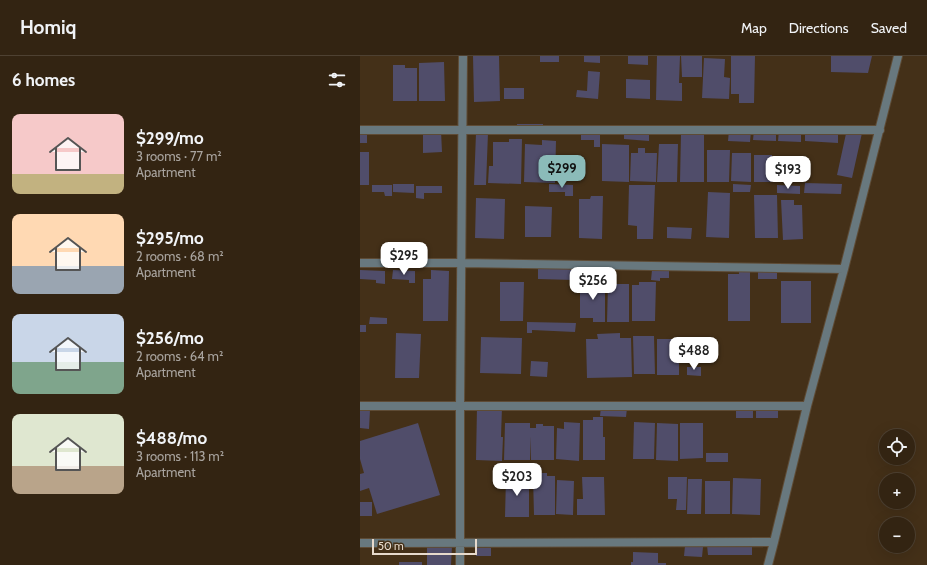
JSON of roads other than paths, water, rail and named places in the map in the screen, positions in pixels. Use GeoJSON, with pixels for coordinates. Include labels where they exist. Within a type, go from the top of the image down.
{"type":"FeatureCollection","features":[{"type":"Feature","properties":{"kind":"street"},"geometry":{"type":"LineString","coordinates":[[460,565],[463,56]]}},
{"type":"Feature","properties":{"kind":"street"},"geometry":{"type":"LineString","coordinates":[[768,565],[807,406],[844,269],[898,56]]}},
{"type":"Feature","properties":{"kind":"street"},"geometry":{"type":"LineString","coordinates":[[360,130],[880,130]]}},
{"type":"Feature","properties":{"kind":"street"},"geometry":{"type":"LineString","coordinates":[[360,263],[461,263],[844,269]]}},
{"type":"Feature","properties":{"kind":"street"},"geometry":{"type":"LineString","coordinates":[[360,406],[807,406]]}},
{"type":"Feature","properties":{"kind":"street"},"geometry":{"type":"LineString","coordinates":[[360,543],[774,542]]}}]}
